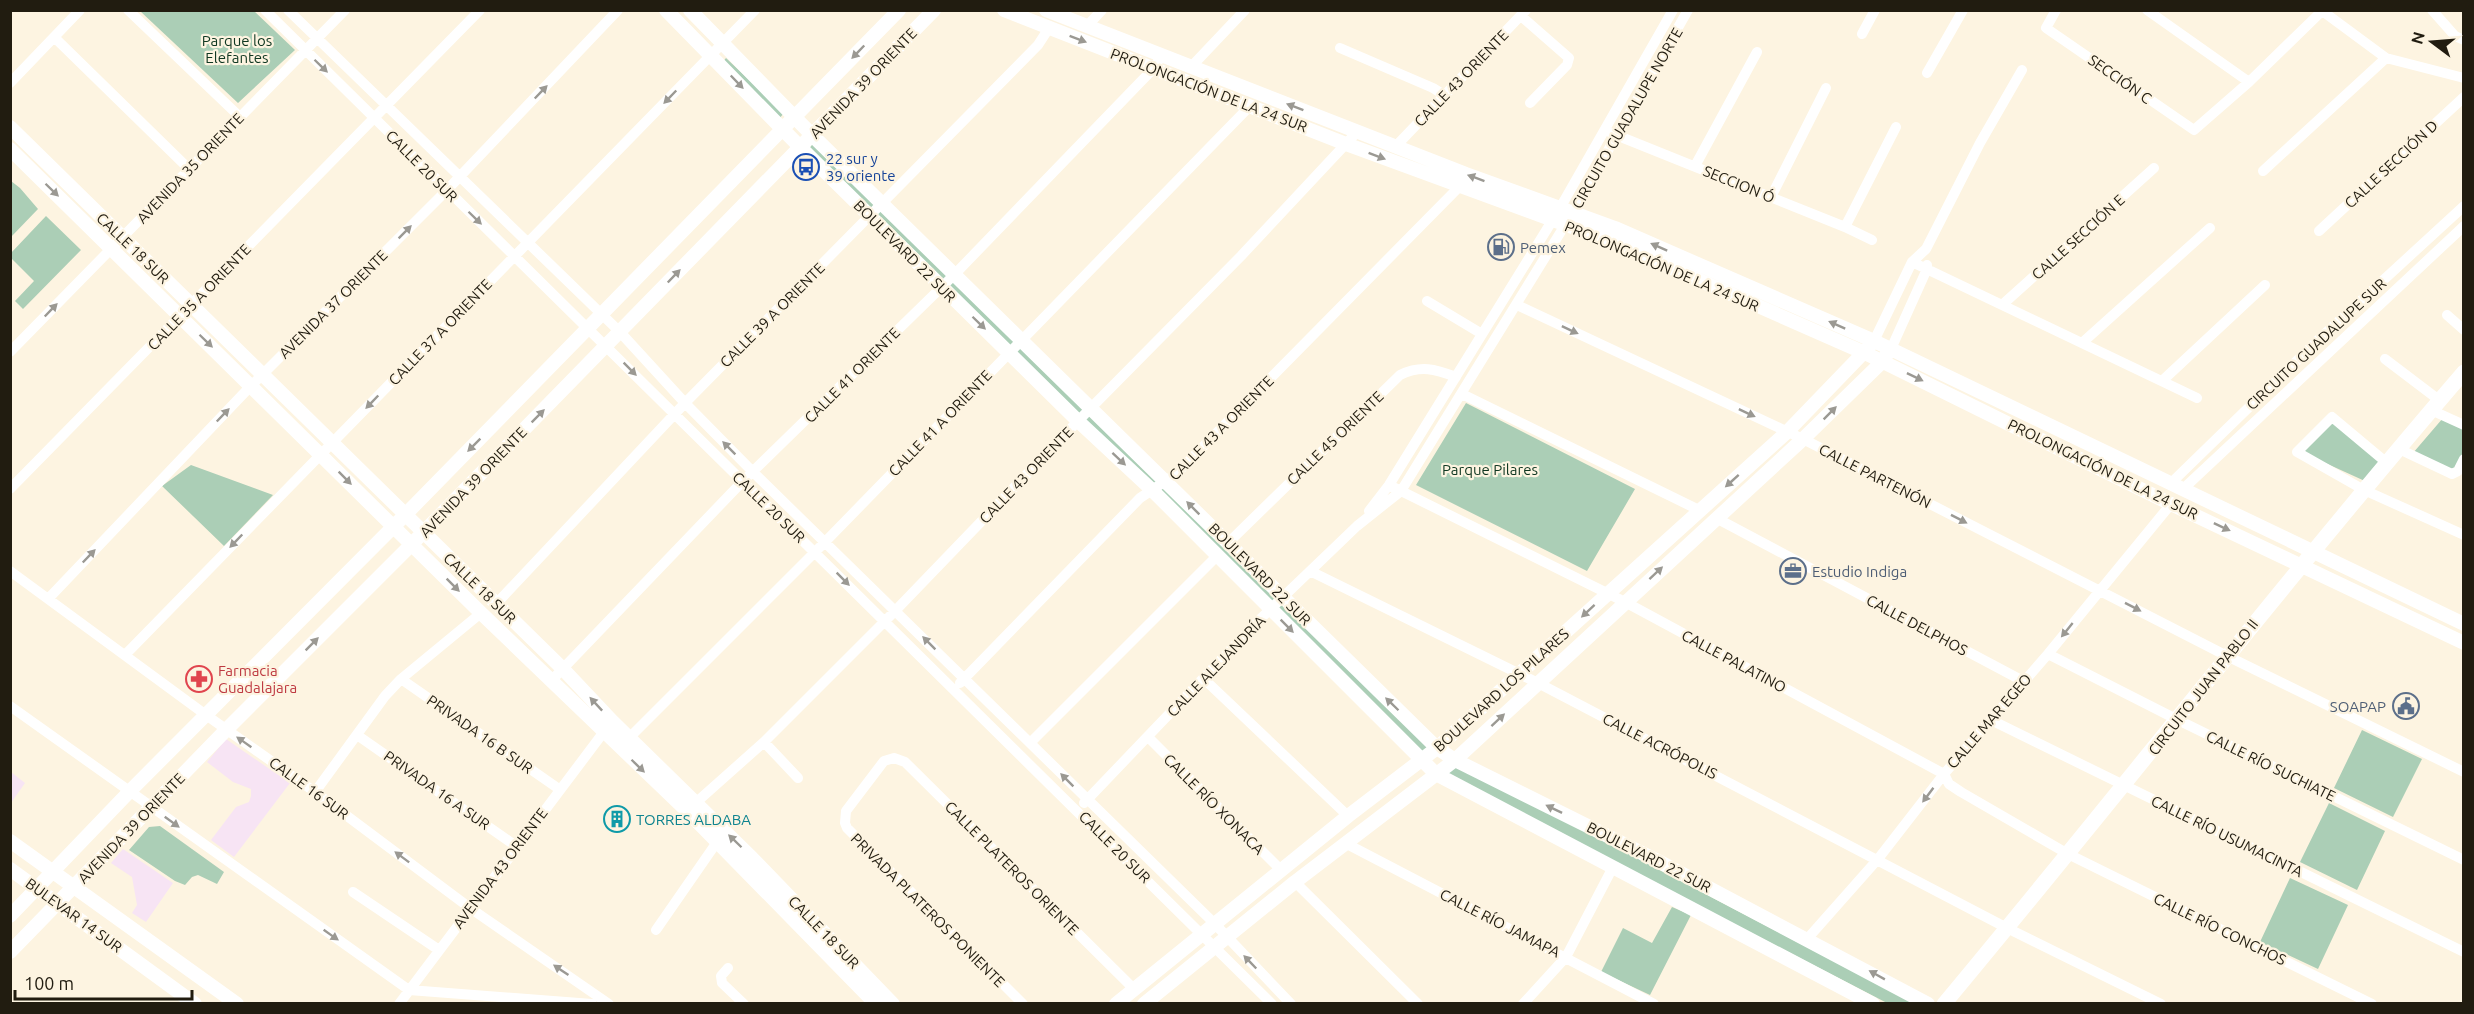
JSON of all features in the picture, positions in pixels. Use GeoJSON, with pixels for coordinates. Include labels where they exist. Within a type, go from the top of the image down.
{"type":"FeatureCollection","features":[{"type":"Feature","properties":{"kind":"main road","name":"CIRCUITO JUAN PABLO II"},"geometry":{"type":"LineString","coordinates":[[1944,1004],[2178,720],[2301,564],[2463,375]]}},
{"type":"Feature","properties":{"kind":"street"},"geometry":{"type":"LineString","coordinates":[[10,83],[80,10]]}},
{"type":"Feature","properties":{"kind":"street"},"geometry":{"type":"LineString","coordinates":[[128,10],[240,117]]}},
{"type":"Feature","properties":{"kind":"street","name":"CALLE 20 SUR"},"geometry":{"type":"LineString","coordinates":[[265,10],[742,482],[1203,933],[1272,1004]]}},
{"type":"Feature","properties":{"kind":"street","name":"CALLE 20 SUR"},"geometry":{"type":"LineString","coordinates":[[288,10],[620,332],[753,472],[1214,923],[1291,1004]]}},
{"type":"Feature","properties":{"kind":"street","name":"AVENIDA 35 ORIENTE"},"geometry":{"type":"LineString","coordinates":[[10,352],[345,10]]}},
{"type":"Feature","properties":{"kind":"street","name":"CALLE 35 A ORIENTE"},"geometry":{"type":"LineString","coordinates":[[10,489],[480,10]]}},
{"type":"Feature","properties":{"kind":"street","name":"AVENIDA 37 ORIENTE"},"geometry":{"type":"LineString","coordinates":[[48,599],[262,374],[447,190],[618,10]]}},
{"type":"Feature","properties":{"kind":"street","name":"BOULEVARD 22 SUR"},"geometry":{"type":"LineString","coordinates":[[666,10],[941,287],[1152,490],[1436,774],[1873,1004]]}},
{"type":"Feature","properties":{"kind":"street","name":"BOULEVARD 22 SUR"},"geometry":{"type":"LineString","coordinates":[[690,10],[813,136],[1437,748],[1455,760],[1808,938],[1928,1004]]}},
{"type":"Feature","properties":{"kind":"street","name":"CALLE 37 A ORIENTE"},"geometry":{"type":"LineString","coordinates":[[124,655],[755,10]]}},
{"type":"Feature","properties":{"kind":"street","name":"AVENIDA 39 ORIENTE"},"geometry":{"type":"LineString","coordinates":[[10,916],[130,791],[589,329],[899,10]]}},
{"type":"Feature","properties":{"kind":"street","name":"AVENIDA 39 ORIENTE"},"geometry":{"type":"LineString","coordinates":[[10,952],[813,136],[934,10]]}},
{"type":"Feature","properties":{"kind":"street","name":"PROLONGACIÓN DE LA 24 SUR"},"geometry":{"type":"LineString","coordinates":[[1004,10],[1346,144],[1610,241],[1883,361],[2171,504],[2463,643]]}},
{"type":"Feature","properties":{"kind":"street","name":"PROLONGACIÓN DE LA 24 SUR"},"geometry":{"type":"LineString","coordinates":[[1046,10],[1357,132],[1615,228],[1874,340],[2463,624]]}},
{"type":"Feature","properties":{"kind":"street"},"geometry":{"type":"LineString","coordinates":[[1087,26],[1102,10]]}},
{"type":"Feature","properties":{"kind":"street"},"geometry":{"type":"LineString","coordinates":[[1191,66],[1245,10]]}},
{"type":"Feature","properties":{"kind":"street","name":"CIRCUITO GUADALUPE NORTE"},"geometry":{"type":"LineString","coordinates":[[1567,210],[1606,130],[1673,10]]}},
{"type":"Feature","properties":{"kind":"street","name":"CIRCUITO GUADALUPE NORTE"},"geometry":{"type":"LineString","coordinates":[[1559,223],[1618,136],[1688,10]]}},
{"type":"Feature","properties":{"kind":"street"},"geometry":{"type":"LineString","coordinates":[[1862,34],[1875,10]]}},
{"type":"Feature","properties":{"kind":"street"},"geometry":{"type":"LineString","coordinates":[[1927,73],[1963,10]]}},
{"type":"Feature","properties":{"kind":"street","name":"SECCIÓN C"},"geometry":{"type":"LineString","coordinates":[[2055,10],[2046,28],[2194,130],[2249,82]]}},
{"type":"Feature","properties":{"kind":"street"},"geometry":{"type":"LineString","coordinates":[[2146,10],[2249,82],[2321,11],[2386,58],[2463,78]]}},
{"type":"Feature","properties":{"kind":"street"},"geometry":{"type":"LineString","coordinates":[[2432,10],[2455,36],[2463,40]]}},
{"type":"Feature","properties":{"kind":"street"},"geometry":{"type":"LineString","coordinates":[[1523,13],[1569,58],[1567,65],[1530,103]]}},
{"type":"Feature","properties":{"kind":"street","name":"CALLE 43 ORIENTE"},"geometry":{"type":"LineString","coordinates":[[1396,146],[1523,13]]}},
{"type":"Feature","properties":{"kind":"street","name":"CALLE 39 A ORIENTE"},"geometry":{"type":"LineString","coordinates":[[496,604],[685,403],[1038,45],[1049,28]]}},
{"type":"Feature","properties":{"kind":"street"},"geometry":{"type":"LineString","coordinates":[[54,37],[189,169]]}},
{"type":"Feature","properties":{"kind":"street"},"geometry":{"type":"LineString","coordinates":[[1340,48],[1433,88],[1444,95]]}},
{"type":"Feature","properties":{"kind":"street"},"geometry":{"type":"LineString","coordinates":[[1695,166],[1757,52]]}},
{"type":"Feature","properties":{"kind":"street","name":"CALLE 41 ORIENTE"},"geometry":{"type":"LineString","coordinates":[[551,681],[742,482],[954,275],[1154,69],[1162,55]]}},
{"type":"Feature","properties":{"kind":"street"},"geometry":{"type":"LineString","coordinates":[[2264,171],[2386,58]]}},
{"type":"Feature","properties":{"kind":"street"},"geometry":{"type":"LineString","coordinates":[[1874,340],[1912,262],[1926,249],[1980,142],[2022,70]]}},
{"type":"Feature","properties":{"kind":"street"},"geometry":{"type":"LineString","coordinates":[[1771,197],[1826,88]]}},
{"type":"Feature","properties":{"kind":"street","name":"CALLE SECCIÓN D"},"geometry":{"type":"LineString","coordinates":[[2319,231],[2463,97]]}},
{"type":"Feature","properties":{"kind":"street","name":"CALLE 41 A ORIENTE"},"geometry":{"type":"LineString","coordinates":[[629,738],[825,542],[1250,106]]}},
{"type":"Feature","properties":{"kind":"street","name":"CALLE 18 SUR"},"geometry":{"type":"LineString","coordinates":[[10,127],[563,669],[691,807],[893,1004]]}},
{"type":"Feature","properties":{"kind":"street"},"geometry":{"type":"LineString","coordinates":[[1845,227],[1896,127]]}},
{"type":"Feature","properties":{"kind":"street","name":"SECCION Ó"},"geometry":{"type":"LineString","coordinates":[[1606,130],[1872,240]]}},
{"type":"Feature","properties":{"kind":"street","name":"CALLE 43 ORIENTE"},"geometry":{"type":"LineString","coordinates":[[691,807],[764,742],[896,610],[1241,256],[1357,132]]}},
{"type":"Feature","properties":{"kind":"street","name":"CALLE 18 SUR"},"geometry":{"type":"LineString","coordinates":[[10,148],[603,733],[691,807],[717,842],[748,863],[876,1004]]}},
{"type":"Feature","properties":{"kind":"street","name":"CALLE SECCIÓN E"},"geometry":{"type":"LineString","coordinates":[[2002,305],[2154,168]]}},
{"type":"Feature","properties":{"kind":"street","name":"CALLE 43 A ORIENTE"},"geometry":{"type":"LineString","coordinates":[[954,689],[1140,498],[1167,482],[1459,187]]}},
{"type":"Feature","properties":{"kind":"street","name":"CIRCUITO GUADALUPE SUR"},"geometry":{"type":"LineString","coordinates":[[2176,487],[2289,369],[2463,206]]}},
{"type":"Feature","properties":{"kind":"street","name":"CALLE ALEJANDRÍA"},"geometry":{"type":"LineString","coordinates":[[1077,809],[1283,597],[1357,526],[1401,491],[1517,305],[1559,223]]}},
{"type":"Feature","properties":{"kind":"street","name":"CALLE ALEJANDRÍA"},"geometry":{"type":"LineString","coordinates":[[1357,526],[1389,485],[1482,334],[1559,223]]}},
{"type":"Feature","properties":{"kind":"street","name":"CIRCUITO GUADALUPE SUR"},"geometry":{"type":"LineString","coordinates":[[2176,487],[2300,380],[2463,226]]}},
{"type":"Feature","properties":{"kind":"street"},"geometry":{"type":"LineString","coordinates":[[2082,343],[2210,228]]}},
{"type":"Feature","properties":{"kind":"street"},"geometry":{"type":"LineString","coordinates":[[2425,242],[2435,253]]}},
{"type":"Feature","properties":{"kind":"street"},"geometry":{"type":"LineString","coordinates":[[1891,349],[1928,269],[1926,249]]}},
{"type":"Feature","properties":{"kind":"street"},"geometry":{"type":"LineString","coordinates":[[1912,262],[2197,398]]}},
{"type":"Feature","properties":{"kind":"street"},"geometry":{"type":"LineString","coordinates":[[2162,381],[2265,285]]}},
{"type":"Feature","properties":{"kind":"street"},"geometry":{"type":"LineString","coordinates":[[1427,302],[1482,334]]}},
{"type":"Feature","properties":{"kind":"street","name":"CALLE PARTENÓN"},"geometry":{"type":"LineString","coordinates":[[1517,305],[1787,432],[2227,656],[2463,772]]}},
{"type":"Feature","properties":{"kind":"street"},"geometry":{"type":"LineString","coordinates":[[2447,315],[2463,330]]}},
{"type":"Feature","properties":{"kind":"street","name":"BOULEVARD LOS PILARES"},"geometry":{"type":"LineString","coordinates":[[1116,1004],[1348,816],[1437,748],[1787,432],[1865,353],[1874,340]]}},
{"type":"Feature","properties":{"kind":"street","name":"BOULEVARD LOS PILARES"},"geometry":{"type":"LineString","coordinates":[[1144,1004],[1295,882],[1455,760],[1803,440],[1883,361],[1891,349]]}},
{"type":"Feature","properties":{"kind":"street"},"geometry":{"type":"LineString","coordinates":[[2385,359],[2435,405],[2463,425]]}},
{"type":"Feature","properties":{"kind":"street","name":"CALLE 45 ORIENTE"},"geometry":{"type":"LineString","coordinates":[[1228,543],[1400,375],[1413,369],[1425,368],[1456,377]]}},
{"type":"Feature","properties":{"kind":"street"},"geometry":{"type":"LineString","coordinates":[[2289,369],[2300,380]]}},
{"type":"Feature","properties":{"kind":"street"},"geometry":{"type":"LineString","coordinates":[[1462,394],[1699,510]]}},
{"type":"Feature","properties":{"kind":"street"},"geometry":{"type":"LineString","coordinates":[[2387,463],[2332,417],[2297,449],[2298,454],[2364,490],[2463,535]]}},
{"type":"Feature","properties":{"kind":"street"},"geometry":{"type":"LineString","coordinates":[[2399,449],[2452,474],[2458,471],[2463,459]]}},
{"type":"Feature","properties":{"kind":"street","name":"CALLE PALATINO"},"geometry":{"type":"LineString","coordinates":[[1389,485],[1625,602],[1944,774],[1950,784],[1961,792],[2068,854]]}},
{"type":"Feature","properties":{"kind":"street","name":"CALLE MAR EGEO"},"geometry":{"type":"LineString","coordinates":[[1808,938],[1878,859],[1944,774],[2048,654],[2171,504]]}},
{"type":"Feature","properties":{"kind":"street","name":"CALLE DELPHOS"},"geometry":{"type":"LineString","coordinates":[[1716,518],[2023,681]]}},
{"type":"Feature","properties":{"kind":"street"},"geometry":{"type":"LineString","coordinates":[[1030,743],[1217,556]]}},
{"type":"Feature","properties":{"kind":"street","name":"CALLE 16 SUR"},"geometry":{"type":"LineString","coordinates":[[10,571],[226,730],[315,792],[470,908],[609,1004]]}},
{"type":"Feature","properties":{"kind":"street","name":"CALLE ACRÓPOLIS"},"geometry":{"type":"LineString","coordinates":[[1310,571],[1538,683],[2007,928],[2161,1004]]}},
{"type":"Feature","properties":{"kind":"street"},"geometry":{"type":"LineString","coordinates":[[315,792],[385,696],[401,679],[481,613]]}},
{"type":"Feature","properties":{"kind":"street","name":"CALLE RÍO SUCHIATE"},"geometry":{"type":"LineString","coordinates":[[2048,654],[2463,860]]}},
{"type":"Feature","properties":{"kind":"street","name":"PRIVADA 16 B SUR"},"geometry":{"type":"LineString","coordinates":[[401,679],[559,789]]}},
{"type":"Feature","properties":{"kind":"street"},"geometry":{"type":"LineString","coordinates":[[1204,679],[1348,816]]}},
{"type":"Feature","properties":{"kind":"street"},"geometry":{"type":"LineString","coordinates":[[10,706],[409,990],[592,1004]]}},
{"type":"Feature","properties":{"kind":"street","name":"CALLE RÍO USUMACINTA"},"geometry":{"type":"LineString","coordinates":[[1991,720],[2463,952]]}},
{"type":"Feature","properties":{"kind":"street","name":"AVENIDA 43 ORIENTE"},"geometry":{"type":"LineString","coordinates":[[399,1004],[603,733]]}},
{"type":"Feature","properties":{"kind":"street","name":"PRIVADA 16 A SUR"},"geometry":{"type":"LineString","coordinates":[[357,735],[516,846]]}},
{"type":"Feature","properties":{"kind":"street","name":"CALLE RÍO XONACA"},"geometry":{"type":"LineString","coordinates":[[1148,737],[1281,870]]}},
{"type":"Feature","properties":{"kind":"street"},"geometry":{"type":"LineString","coordinates":[[764,742],[798,778]]}},
{"type":"Feature","properties":{"kind":"street","name":"CALLE PLATEROS ORIENTE"},"geometry":{"type":"LineString","coordinates":[[846,811],[884,761],[894,758],[905,762],[1134,989]]}},
{"type":"Feature","properties":{"kind":"street","name":"PRIVADA PLATEROS PONIENTE"},"geometry":{"type":"LineString","coordinates":[[846,811],[845,823],[851,834],[1023,1004]]}},
{"type":"Feature","properties":{"kind":"street","name":"BULEVAR 14 SUR"},"geometry":{"type":"LineString","coordinates":[[10,841],[76,886],[237,1004]]}},
{"type":"Feature","properties":{"kind":"street"},"geometry":{"type":"LineString","coordinates":[[656,930],[717,842]]}},
{"type":"Feature","properties":{"kind":"street","name":"CALLE RÍO JAMAPA"},"geometry":{"type":"LineString","coordinates":[[1345,843],[1654,1004]]}},
{"type":"Feature","properties":{"kind":"street","name":"CALLE RÍO CONCHOS"},"geometry":{"type":"LineString","coordinates":[[2068,854],[2372,1004]]}},
{"type":"Feature","properties":{"kind":"street"},"geometry":{"type":"LineString","coordinates":[[1522,1004],[1566,957],[1613,867]]}},
{"type":"Feature","properties":{"kind":"street","name":"BULEVAR 14 SUR"},"geometry":{"type":"LineString","coordinates":[[10,868],[195,1004]]}},
{"type":"Feature","properties":{"kind":"street"},"geometry":{"type":"LineString","coordinates":[[1295,882],[1418,1004]]}},
{"type":"Feature","properties":{"kind":"street"},"geometry":{"type":"LineString","coordinates":[[353,892],[439,950]]}},
{"type":"Feature","properties":{"kind":"street"},"geometry":{"type":"LineString","coordinates":[[728,968],[721,976],[722,983],[744,1004]]}},
{"type":"Feature","properties":{"kind":"shaded area"},"geometry":{"type":"Polygon","coordinates":[[[226,739],[290,783],[234,857],[211,840],[236,807],[249,802],[251,796],[251,789],[233,782],[207,762],[226,739]]]}},
{"type":"Feature","properties":{"kind":"shaded area"},"geometry":{"type":"Polygon","coordinates":[[[11,772],[25,783],[11,803],[11,772]]]}},
{"type":"Feature","properties":{"kind":"shaded area"},"geometry":{"type":"Polygon","coordinates":[[[123,849],[173,883],[146,922],[132,913],[137,905],[132,877],[111,863],[123,849]]]}},
{"type":"Feature","properties":{"kind":"green space","name":"Parque los Elefantes"},"geometry":{"type":"Polygon","coordinates":[[[140,11],[254,11],[295,50],[238,103],[140,11]]]}},
{"type":"Feature","properties":{"kind":"green space"},"geometry":{"type":"Polygon","coordinates":[[[726,58],[784,113],[778,120],[722,63],[726,58]]]}},
{"type":"Feature","properties":{"kind":"green space"},"geometry":{"type":"Polygon","coordinates":[[[813,143],[1433,747],[1421,756],[809,149],[813,143]]]}},
{"type":"Feature","properties":{"kind":"green space"},"geometry":{"type":"Polygon","coordinates":[[[11,181],[38,209],[11,237],[11,181]]]}},
{"type":"Feature","properties":{"kind":"green space"},"geometry":{"type":"Polygon","coordinates":[[[46,216],[81,250],[23,309],[15,301],[34,281],[11,258],[11,253],[46,216]]]}},
{"type":"Feature","properties":{"kind":"green space","name":"Parque Pilares"},"geometry":{"type":"Polygon","coordinates":[[[1466,403],[1635,489],[1587,571],[1416,485],[1466,403]]]}},
{"type":"Feature","properties":{"kind":"green space"},"geometry":{"type":"Polygon","coordinates":[[[2443,418],[2463,428],[2463,454],[2455,472],[2413,453],[2443,418]]]}},
{"type":"Feature","properties":{"kind":"green space"},"geometry":{"type":"Polygon","coordinates":[[[2332,419],[2383,463],[2367,482],[2299,451],[2332,419]]]}},
{"type":"Feature","properties":{"kind":"green space"},"geometry":{"type":"Polygon","coordinates":[[[191,465],[273,495],[224,546],[162,486],[191,465]]]}},
{"type":"Feature","properties":{"kind":"green space"},"geometry":{"type":"Polygon","coordinates":[[[2362,730],[2422,759],[2393,817],[2334,788],[2362,730]]]}},
{"type":"Feature","properties":{"kind":"green space"},"geometry":{"type":"Polygon","coordinates":[[[1458,765],[1914,1003],[1887,1003],[1443,774],[1458,765]]]}},
{"type":"Feature","properties":{"kind":"green space"},"geometry":{"type":"Polygon","coordinates":[[[2329,803],[2385,831],[2357,890],[2300,862],[2329,803]]]}},
{"type":"Feature","properties":{"kind":"green space"},"geometry":{"type":"Polygon","coordinates":[[[160,826],[224,872],[217,884],[198,875],[192,877],[185,885],[175,881],[129,850],[149,827],[160,826]]]}},
{"type":"Feature","properties":{"kind":"green space"},"geometry":{"type":"Polygon","coordinates":[[[2290,878],[2348,905],[2318,969],[2260,942],[2290,878]]]}},
{"type":"Feature","properties":{"kind":"green space"},"geometry":{"type":"Polygon","coordinates":[[[1672,907],[1691,915],[1650,995],[1601,972],[1623,928],[1652,943],[1672,907]]]}},
{"type":"Feature","properties":{"kind":"place","name":"22 sur y 39 oriente"},"geometry":{"type":"Point","coordinates":[806,167]}},
{"type":"Feature","properties":{"kind":"place","name":"Pemex"},"geometry":{"type":"Point","coordinates":[1501,247]}},
{"type":"Feature","properties":{"kind":"place","name":"Estudio Indiga"},"geometry":{"type":"Point","coordinates":[1793,571]}},
{"type":"Feature","properties":{"kind":"place","name":"Farmacia Guadalajara"},"geometry":{"type":"Point","coordinates":[199,679]}},
{"type":"Feature","properties":{"kind":"place","name":"SOAPAP"},"geometry":{"type":"Point","coordinates":[2406,706]}},
{"type":"Feature","properties":{"kind":"place","name":"TORRES ALDABA"},"geometry":{"type":"Point","coordinates":[617,819]}}]}
